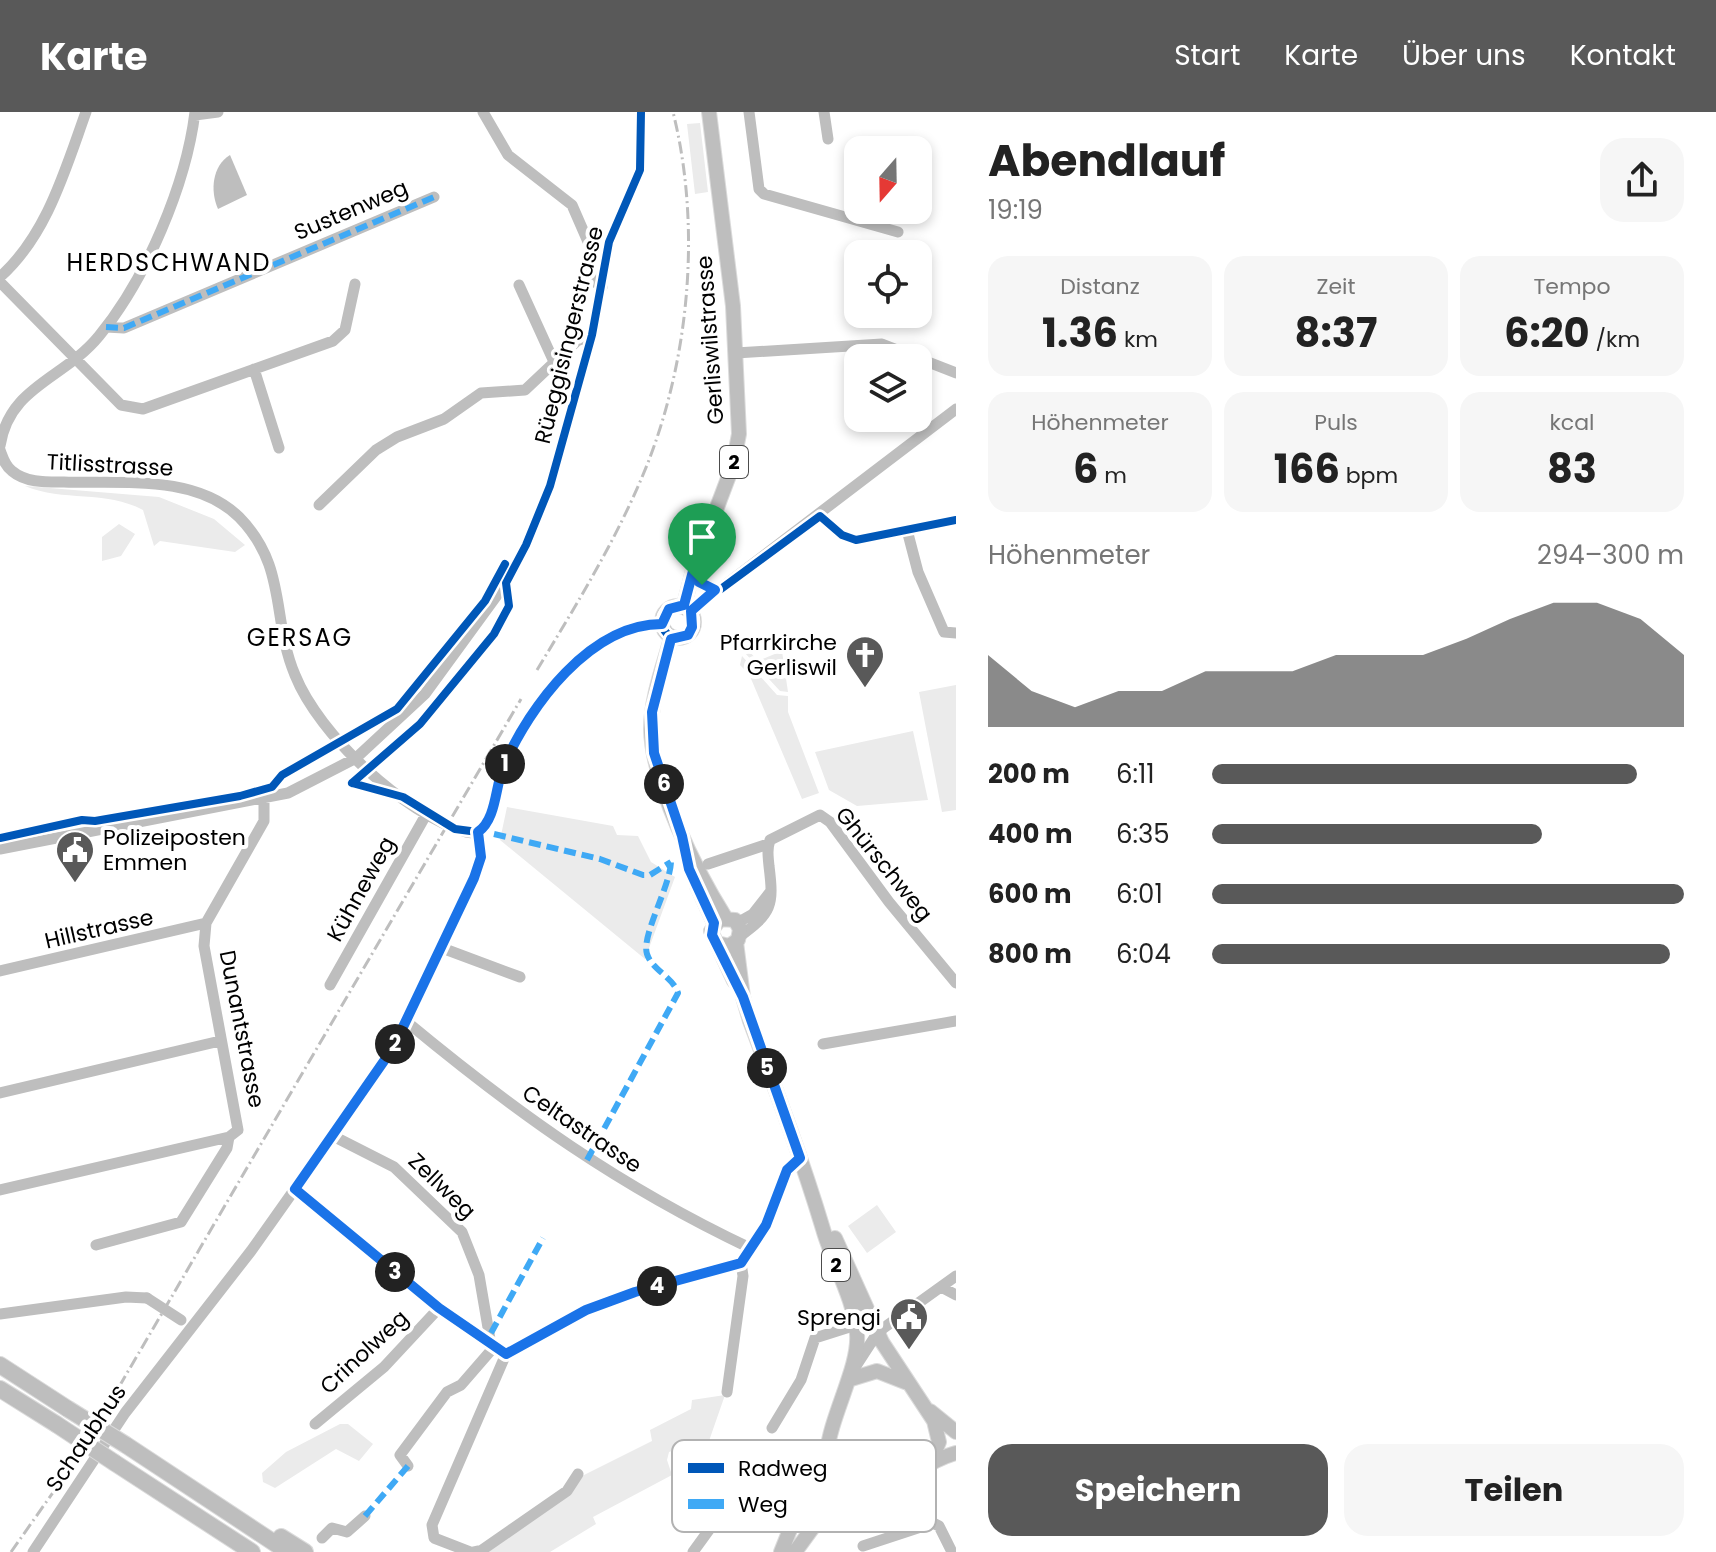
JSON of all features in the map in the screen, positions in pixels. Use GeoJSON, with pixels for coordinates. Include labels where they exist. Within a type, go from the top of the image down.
{"type":"FeatureCollection","features":[{"type":"Feature","properties":{"kind":"highway"},"geometry":{"type":"LineString","coordinates":[[0,1365],[288,1552]]}},
{"type":"Feature","properties":{"kind":"highway"},"geometry":{"type":"LineString","coordinates":[[0,1389],[252,1552]]}},
{"type":"Feature","properties":{"kind":"highway"},"geometry":{"type":"LineString","coordinates":[[192,1488],[221,1498],[305,1552]]}},
{"type":"Feature","properties":{"kind":"main road","name":"Gerliswilstrasse"},"geometry":{"type":"LineString","coordinates":[[688,608],[693,571],[736,454],[739,416],[736,353],[709,112]]}},
{"type":"Feature","properties":{"kind":"main road"},"geometry":{"type":"LineString","coordinates":[[688,608],[692,627],[688,635],[671,639],[664,632],[662,624],[669,609],[688,608]]}},
{"type":"Feature","properties":{"kind":"main road","name":"2"},"geometry":{"type":"LineString","coordinates":[[671,639],[654,701],[651,728],[657,766],[682,836],[730,928],[743,997]]}},
{"type":"Feature","properties":{"kind":"main road","name":"2"},"geometry":{"type":"LineString","coordinates":[[730,928],[725,946],[717,943],[743,997],[817,1204],[856,1325],[853,1374],[827,1440]]}},
{"type":"Feature","properties":{"kind":"main road","name":"2"},"geometry":{"type":"LineString","coordinates":[[817,1204],[878,1332],[906,1382],[927,1409],[956,1432]]}},
{"type":"Feature","properties":{"kind":"main road"},"geometry":{"type":"LineString","coordinates":[[853,1374],[877,1371],[906,1382]]}},
{"type":"Feature","properties":{"kind":"main road"},"geometry":{"type":"LineString","coordinates":[[927,1409],[939,1434],[936,1452]]}},
{"type":"Feature","properties":{"kind":"main road"},"geometry":{"type":"LineString","coordinates":[[936,1459],[956,1453]]}},
{"type":"Feature","properties":{"kind":"main road"},"geometry":{"type":"LineString","coordinates":[[781,1552],[789,1532]]}},
{"type":"Feature","properties":{"kind":"main road"},"geometry":{"type":"LineString","coordinates":[[795,1552],[810,1532]]}},
{"type":"Feature","properties":{"kind":"street"},"geometry":{"type":"LineString","coordinates":[[86,112],[40,230],[0,280],[121,405],[143,409],[339,337],[351,313],[355,284]]}},
{"type":"Feature","properties":{"kind":"street"},"geometry":{"type":"LineString","coordinates":[[195,113],[218,112]]}},
{"type":"Feature","properties":{"kind":"street"},"geometry":{"type":"LineString","coordinates":[[483,112],[508,155],[572,205],[589,244],[591,279],[602,287]]}},
{"type":"Feature","properties":{"kind":"street","name":"Rüeggisingerstrasse"},"geometry":{"type":"LineString","coordinates":[[0,849],[264,801],[308,785],[356,758],[425,694],[492,606],[516,567],[550,486],[592,335],[609,242],[640,170],[641,112]]}},
{"type":"Feature","properties":{"kind":"street"},"geometry":{"type":"LineString","coordinates":[[749,112],[759,189],[764,194],[898,232]]}},
{"type":"Feature","properties":{"kind":"street"},"geometry":{"type":"LineString","coordinates":[[824,112],[828,139]]}},
{"type":"Feature","properties":{"kind":"street","name":"Titlisstrasse"},"geometry":{"type":"LineString","coordinates":[[195,113],[182,169],[153,246],[131,291],[106,327],[76,361],[18,402],[8,415],[0,448],[11,471],[33,480],[167,485],[194,491],[219,502],[237,515],[269,558],[294,674],[311,705],[379,780],[455,829],[478,832]]}},
{"type":"Feature","properties":{"kind":"street","name":"Sustenweg"},"geometry":{"type":"LineString","coordinates":[[106,327],[124,328],[434,197]]}},
{"type":"Feature","properties":{"kind":"street"},"geometry":{"type":"LineString","coordinates":[[519,285],[555,364]]}},
{"type":"Feature","properties":{"kind":"street"},"geometry":{"type":"LineString","coordinates":[[319,505],[376,450],[397,437],[444,419],[481,393],[525,390],[577,341],[592,335]]}},
{"type":"Feature","properties":{"kind":"street"},"geometry":{"type":"LineString","coordinates":[[736,353],[882,344],[956,373]]}},
{"type":"Feature","properties":{"kind":"street"},"geometry":{"type":"LineString","coordinates":[[254,369],[279,448]]}},
{"type":"Feature","properties":{"kind":"street"},"geometry":{"type":"LineString","coordinates":[[688,608],[820,516],[956,409]]}},
{"type":"Feature","properties":{"kind":"street"},"geometry":{"type":"LineString","coordinates":[[820,516],[842,535],[856,540],[956,520]]}},
{"type":"Feature","properties":{"kind":"street"},"geometry":{"type":"LineString","coordinates":[[907,530],[918,572],[944,632],[956,633]]}},
{"type":"Feature","properties":{"kind":"street"},"geometry":{"type":"LineString","coordinates":[[693,571],[699,582],[715,590]]}},
{"type":"Feature","properties":{"kind":"street"},"geometry":{"type":"LineString","coordinates":[[478,832],[489,819],[504,766],[545,693],[570,669],[614,638],[641,627],[662,624]]}},
{"type":"Feature","properties":{"kind":"street","name":"Dunantstrasse"},"geometry":{"type":"LineString","coordinates":[[96,1245],[181,1222],[227,1148],[229,1137],[238,1130],[240,1124],[206,966],[206,923],[264,821],[264,801]]}},
{"type":"Feature","properties":{"kind":"street","name":"Kühneweg"},"geometry":{"type":"LineString","coordinates":[[330,985],[427,813]]}},
{"type":"Feature","properties":{"kind":"street","name":"Ghürschweg"},"geometry":{"type":"LineString","coordinates":[[768,844],[811,817],[824,815],[956,983]]}},
{"type":"Feature","properties":{"kind":"street","name":"Schaubhus"},"geometry":{"type":"LineString","coordinates":[[33,1552],[174,1347],[186,1323],[295,1189],[407,1022],[478,867],[481,857],[478,832]]}},
{"type":"Feature","properties":{"kind":"street"},"geometry":{"type":"LineString","coordinates":[[708,864],[768,844],[771,906],[765,918],[730,928]]}},
{"type":"Feature","properties":{"kind":"street","name":"Hillstrasse"},"geometry":{"type":"LineString","coordinates":[[0,971],[206,923]]}},
{"type":"Feature","properties":{"kind":"street"},"geometry":{"type":"LineString","coordinates":[[442,948],[520,977]]}},
{"type":"Feature","properties":{"kind":"street"},"geometry":{"type":"LineString","coordinates":[[823,1044],[956,1021]]}},
{"type":"Feature","properties":{"kind":"street","name":"Celtastrasse"},"geometry":{"type":"LineString","coordinates":[[407,1022],[487,1087],[587,1160],[680,1215],[750,1248]]}},
{"type":"Feature","properties":{"kind":"street"},"geometry":{"type":"LineString","coordinates":[[0,1093],[220,1041]]}},
{"type":"Feature","properties":{"kind":"street","name":"Zellweg"},"geometry":{"type":"LineString","coordinates":[[333,1136],[394,1167],[462,1232],[479,1275],[492,1346]]}},
{"type":"Feature","properties":{"kind":"street"},"geometry":{"type":"LineString","coordinates":[[0,1190],[229,1137]]}},
{"type":"Feature","properties":{"kind":"street"},"geometry":{"type":"LineString","coordinates":[[727,1392],[743,1276],[741,1263],[766,1225],[787,1170],[800,1158]]}},
{"type":"Feature","properties":{"kind":"street"},"geometry":{"type":"LineString","coordinates":[[295,1189],[439,1308],[506,1354]]}},
{"type":"Feature","properties":{"kind":"street"},"geometry":{"type":"LineString","coordinates":[[578,1474],[567,1491],[482,1550],[472,1552],[434,1538],[432,1525],[506,1354],[586,1310],[635,1292],[741,1263]]}},
{"type":"Feature","properties":{"kind":"street"},"geometry":{"type":"LineString","coordinates":[[853,1374],[878,1332],[956,1276]]}},
{"type":"Feature","properties":{"kind":"street"},"geometry":{"type":"LineString","coordinates":[[941,1287],[956,1295]]}},
{"type":"Feature","properties":{"kind":"street"},"geometry":{"type":"LineString","coordinates":[[0,1314],[126,1297],[147,1298],[186,1323]]}},
{"type":"Feature","properties":{"kind":"street","name":"Crinolweg"},"geometry":{"type":"LineString","coordinates":[[315,1424],[384,1367],[439,1308]]}},
{"type":"Feature","properties":{"kind":"street"},"geometry":{"type":"LineString","coordinates":[[772,1428],[801,1380],[815,1338],[856,1325]]}},
{"type":"Feature","properties":{"kind":"street"},"geometry":{"type":"LineString","coordinates":[[408,1466],[400,1455],[447,1392],[461,1385],[492,1346]]}},
{"type":"Feature","properties":{"kind":"street"},"geometry":{"type":"LineString","coordinates":[[322,1538],[332,1528],[347,1532],[365,1516]]}},
{"type":"Feature","properties":{"kind":"street"},"geometry":{"type":"LineString","coordinates":[[936,1524],[952,1552]]}},
{"type":"Feature","properties":{"kind":"street"},"geometry":{"type":"LineString","coordinates":[[693,1552],[708,1532]]}},
{"type":"Feature","properties":{"kind":"street"},"geometry":{"type":"LineString","coordinates":[[863,1546],[906,1532]]}},
{"type":"Feature","properties":{"kind":"shaded area"},"geometry":{"type":"Polygon","coordinates":[[[700,123],[708,192],[695,194],[687,124],[700,123]]]}},
{"type":"Feature","properties":{"kind":"shaded area"},"geometry":{"type":"Polygon","coordinates":[[[230,155],[247,195],[218,209],[214,179],[219,166],[230,155]]]}},
{"type":"Feature","properties":{"kind":"shaded area"},"geometry":{"type":"Polygon","coordinates":[[[25,486],[159,497],[214,519],[245,545],[235,552],[160,541],[154,546],[143,510],[114,500],[54,494],[25,486]]]}},
{"type":"Feature","properties":{"kind":"shaded area"},"geometry":{"type":"Polygon","coordinates":[[[119,524],[135,534],[121,556],[102,561],[102,537],[119,524]]]}},
{"type":"Feature","properties":{"kind":"shaded area"},"geometry":{"type":"Polygon","coordinates":[[[748,650],[758,661],[782,651],[788,692],[780,691],[745,653],[748,650]]]}},
{"type":"Feature","properties":{"kind":"shaded area"},"geometry":{"type":"Polygon","coordinates":[[[742,656],[777,695],[788,696],[788,712],[819,793],[802,799],[749,674],[740,665],[742,656]]]}},
{"type":"Feature","properties":{"kind":"shaded area"},"geometry":{"type":"Polygon","coordinates":[[[956,685],[956,810],[942,812],[919,692],[956,685]]]}},
{"type":"Feature","properties":{"kind":"shaded area"},"geometry":{"type":"Polygon","coordinates":[[[913,731],[928,800],[857,806],[829,790],[815,752],[913,731]]]}},
{"type":"Feature","properties":{"kind":"shaded area"},"geometry":{"type":"Polygon","coordinates":[[[507,807],[613,826],[617,835],[638,836],[651,862],[675,877],[645,959],[500,840],[507,807]]]}},
{"type":"Feature","properties":{"kind":"shaded area"},"geometry":{"type":"Polygon","coordinates":[[[877,1205],[896,1232],[867,1253],[848,1226],[877,1205]]]}},
{"type":"Feature","properties":{"kind":"shaded area"},"geometry":{"type":"Polygon","coordinates":[[[725,1395],[709,1440],[672,1440],[672,1451],[667,1460],[672,1475],[593,1517],[596,1524],[550,1552],[486,1552],[572,1492],[582,1476],[652,1441],[650,1430],[691,1409],[692,1400],[725,1395]]]}},
{"type":"Feature","properties":{"kind":"shaded area"},"geometry":{"type":"Polygon","coordinates":[[[340,1424],[348,1424],[373,1444],[359,1461],[336,1449],[275,1488],[263,1482],[262,1473],[286,1452],[340,1424]]]}},
{"type":"Feature","properties":{"kind":"railway"},"geometry":{"type":"LineString","coordinates":[[537,670],[598,567],[625,514],[649,460],[674,376],[687,288],[689,243],[682,155],[673,112]]}},
{"type":"Feature","properties":{"kind":"railway"},"geometry":{"type":"LineString","coordinates":[[11,1552],[78,1457],[521,699]]}},
{"type":"Feature","properties":{"kind":"marked path"},"geometry":{"type":"LineString","coordinates":[[106,327],[124,328],[434,197]]}},
{"type":"Feature","properties":{"kind":"marked path"},"geometry":{"type":"LineString","coordinates":[[494,834],[600,859],[643,875],[650,875],[671,862]]}},
{"type":"Feature","properties":{"kind":"marked path"},"geometry":{"type":"LineString","coordinates":[[587,1160],[678,993],[672,982],[650,960],[646,946],[671,862]]}},
{"type":"Feature","properties":{"kind":"marked path"},"geometry":{"type":"LineString","coordinates":[[491,1333],[543,1238]]}},
{"type":"Feature","properties":{"kind":"marked path"},"geometry":{"type":"LineString","coordinates":[[365,1516],[408,1466]]}},
{"type":"Feature","properties":{"kind":"cycle path"},"geometry":{"type":"LineString","coordinates":[[352,783],[420,724],[494,634],[509,606],[506,583],[526,545],[550,486],[592,335],[609,242],[640,170],[641,112]]}},
{"type":"Feature","properties":{"kind":"cycle path"},"geometry":{"type":"LineString","coordinates":[[691,611],[820,516],[842,535],[856,540],[956,520]]}},
{"type":"Feature","properties":{"kind":"cycle path"},"geometry":{"type":"LineString","coordinates":[[0,838],[82,820],[95,821],[240,796],[272,787],[282,775],[397,709],[485,601],[505,564]]}},
{"type":"Feature","properties":{"kind":"cycle path"},"geometry":{"type":"LineString","coordinates":[[678,606],[690,610],[694,622],[690,634],[678,638],[666,634],[662,622],[666,610],[678,606]]}},
{"type":"Feature","properties":{"kind":"cycle path"},"geometry":{"type":"LineString","coordinates":[[352,783],[403,797],[455,829],[478,832],[492,812],[502,770],[512,746],[526,721],[564,674],[610,638],[636,628],[662,624]]}},
{"type":"Feature","properties":{"kind":"place","name":"Pfarrkirche Gerliswil"},"geometry":{"type":"Point","coordinates":[865,689]}},
{"type":"Feature","properties":{"kind":"place","name":"Polizeiposten Emmen"},"geometry":{"type":"Point","coordinates":[75,884]}},
{"type":"Feature","properties":{"kind":"place","name":"Sprengi"},"geometry":{"type":"Point","coordinates":[909,1351]}},
{"type":"Feature","properties":{"kind":"district","name":"HERDSCHWAND"},"geometry":{"type":"Point","coordinates":[169,262]}},
{"type":"Feature","properties":{"kind":"district","name":"GERSAG"},"geometry":{"type":"Point","coordinates":[300,637]}},
{"type":"Feature","properties":{"kind":"route"},"geometry":{"type":"LineString","coordinates":[[693,571],[702,585],[715,590],[691,611],[692,627],[688,635],[670,641],[652,712],[654,753],[682,836],[689,869],[714,923],[711,931],[713,939],[743,997],[800,1158],[787,1170],[766,1225],[741,1263],[635,1292],[586,1310],[559,1322],[506,1354],[439,1308],[295,1189],[372,1080],[407,1022],[474,878],[481,857],[478,832],[489,819],[504,766],[533,710],[557,681],[596,649],[624,632],[662,624],[669,609],[684,605],[693,571]]}}]}
